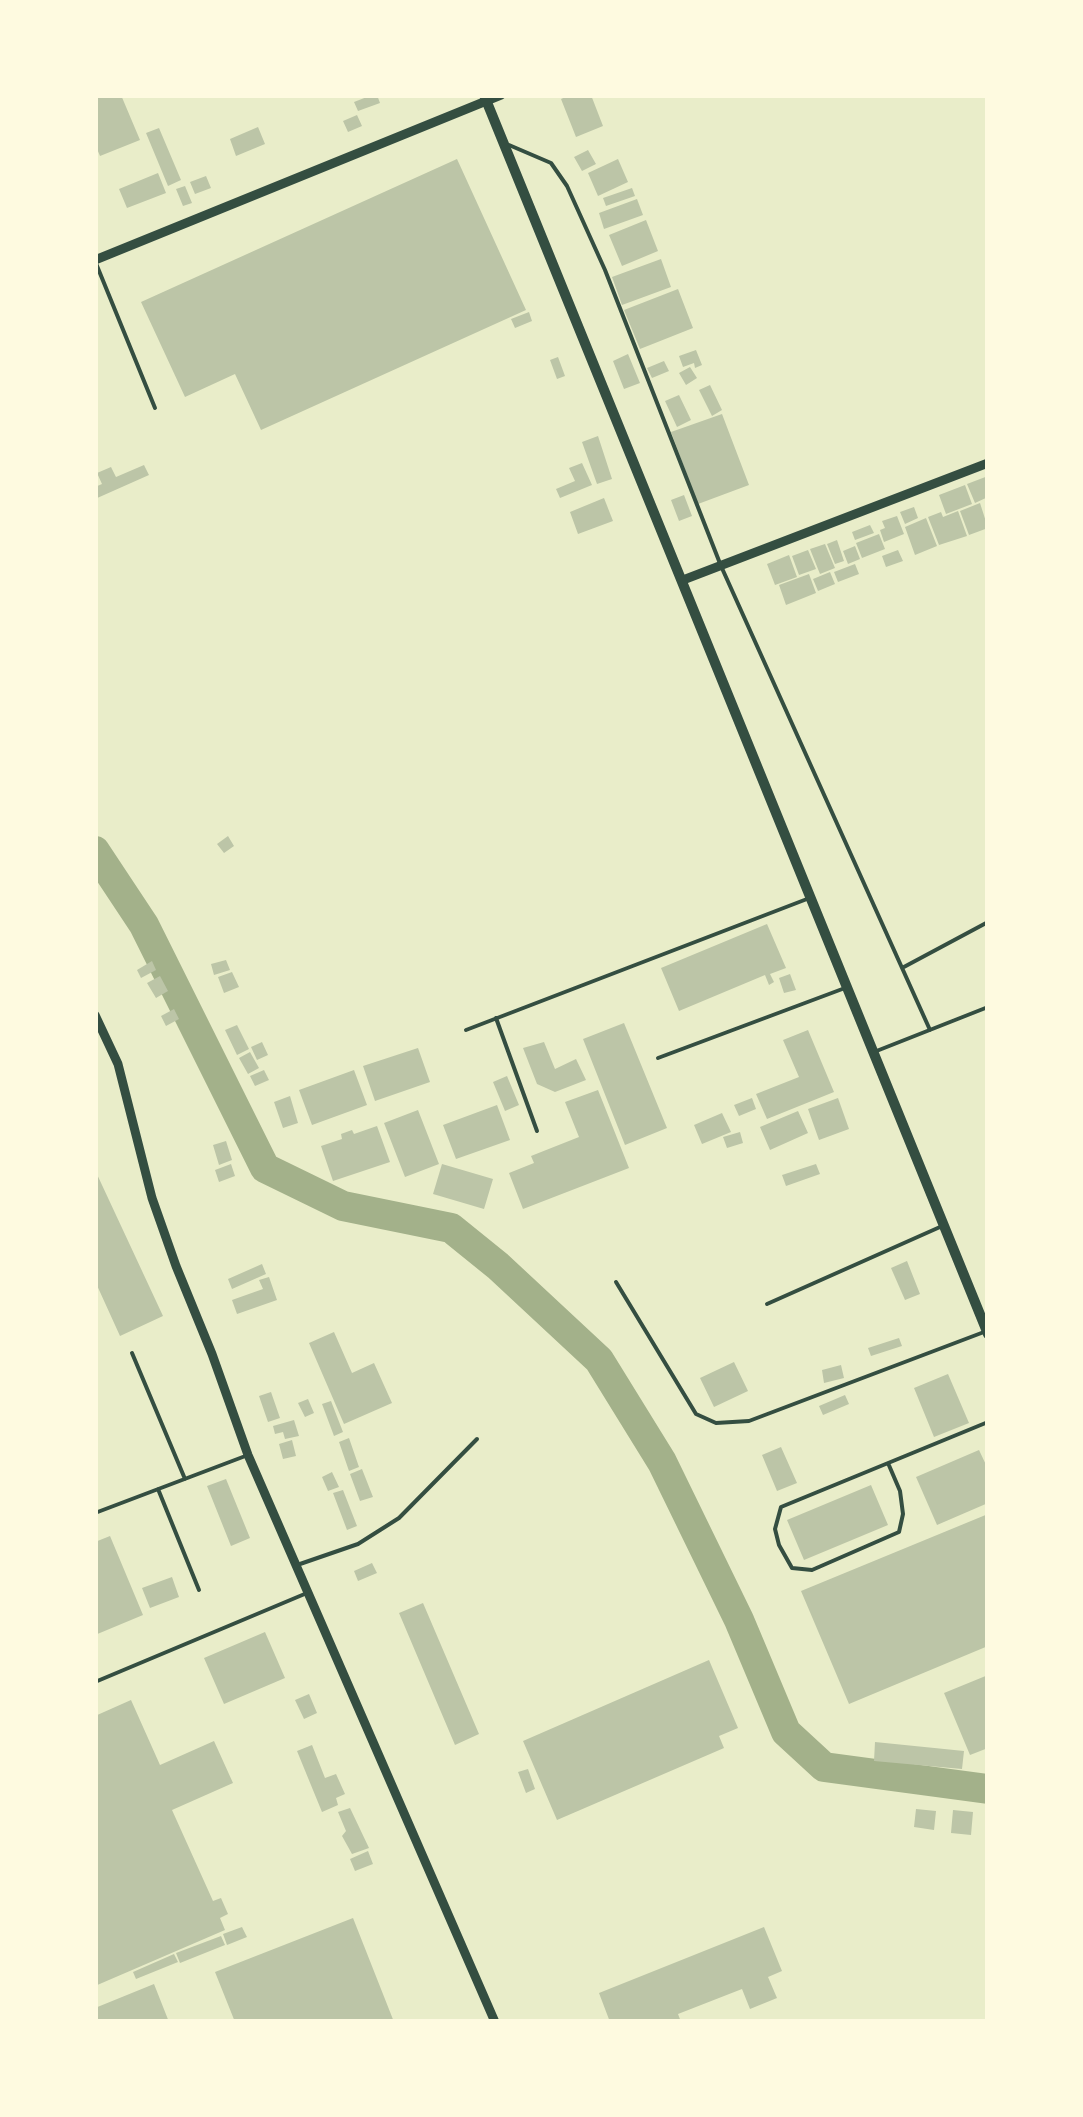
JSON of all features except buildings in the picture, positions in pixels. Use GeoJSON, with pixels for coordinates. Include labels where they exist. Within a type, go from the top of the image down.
{"type":"FeatureCollection","features":[{"type":"Feature","properties":{"kind":"street"},"geometry":{"type":"LineString","coordinates":[[95,260],[485,98],[501,95]]}},
{"type":"Feature","properties":{"kind":"street"},"geometry":{"type":"LineString","coordinates":[[485,98],[988,1332]]}},
{"type":"Feature","properties":{"kind":"street"},"geometry":{"type":"LineString","coordinates":[[683,580],[988,463]]}},
{"type":"Feature","properties":{"kind":"street"},"geometry":{"type":"LineString","coordinates":[[95,1016],[118,1064],[152,1198],[248,1455],[494,2022]]}},
{"type":"Feature","properties":{"kind":"lane"},"geometry":{"type":"LineString","coordinates":[[504,144],[552,163],[567,186],[606,270],[720,566],[930,1030]]}},
{"type":"Feature","properties":{"kind":"lane"},"geometry":{"type":"LineString","coordinates":[[95,260],[155,408]]}},
{"type":"Feature","properties":{"kind":"lane"},"geometry":{"type":"LineString","coordinates":[[466,1030],[811,897]]}},
{"type":"Feature","properties":{"kind":"lane"},"geometry":{"type":"LineString","coordinates":[[902,968],[988,922]]}},
{"type":"Feature","properties":{"kind":"lane"},"geometry":{"type":"LineString","coordinates":[[658,1058],[848,987]]}},
{"type":"Feature","properties":{"kind":"lane"},"geometry":{"type":"LineString","coordinates":[[874,1052],[988,1007]]}},
{"type":"Feature","properties":{"kind":"lane"},"geometry":{"type":"LineString","coordinates":[[496,1018],[537,1132]]}},
{"type":"Feature","properties":{"kind":"lane"},"geometry":{"type":"LineString","coordinates":[[767,1304],[944,1226]]}},
{"type":"Feature","properties":{"kind":"lane"},"geometry":{"type":"LineString","coordinates":[[616,1282],[696,1414],[716,1423],[749,1421],[988,1332]]}},
{"type":"Feature","properties":{"kind":"lane"},"geometry":{"type":"LineString","coordinates":[[132,1353],[185,1479]]}},
{"type":"Feature","properties":{"kind":"lane"},"geometry":{"type":"LineString","coordinates":[[888,1463],[900,1490],[904,1514],[898,1532],[812,1570],[792,1568],[778,1545],[775,1529],[781,1507],[888,1463],[988,1422]]}},
{"type":"Feature","properties":{"kind":"lane"},"geometry":{"type":"LineString","coordinates":[[295,1565],[358,1544],[399,1518],[477,1439]]}},
{"type":"Feature","properties":{"kind":"lane"},"geometry":{"type":"LineString","coordinates":[[95,1514],[248,1455]]}},
{"type":"Feature","properties":{"kind":"lane"},"geometry":{"type":"LineString","coordinates":[[158,1490],[200,1590]]}},
{"type":"Feature","properties":{"kind":"lane"},"geometry":{"type":"LineString","coordinates":[[95,1682],[307,1593]]}},
{"type":"Feature","properties":{"kind":"waterway"},"geometry":{"type":"LineString","coordinates":[[95,851],[144,925],[265,1168],[343,1206],[451,1228],[599,1360],[662,1462],[739,1620],[786,1732],[824,1767],[988,1789]]}}]}
